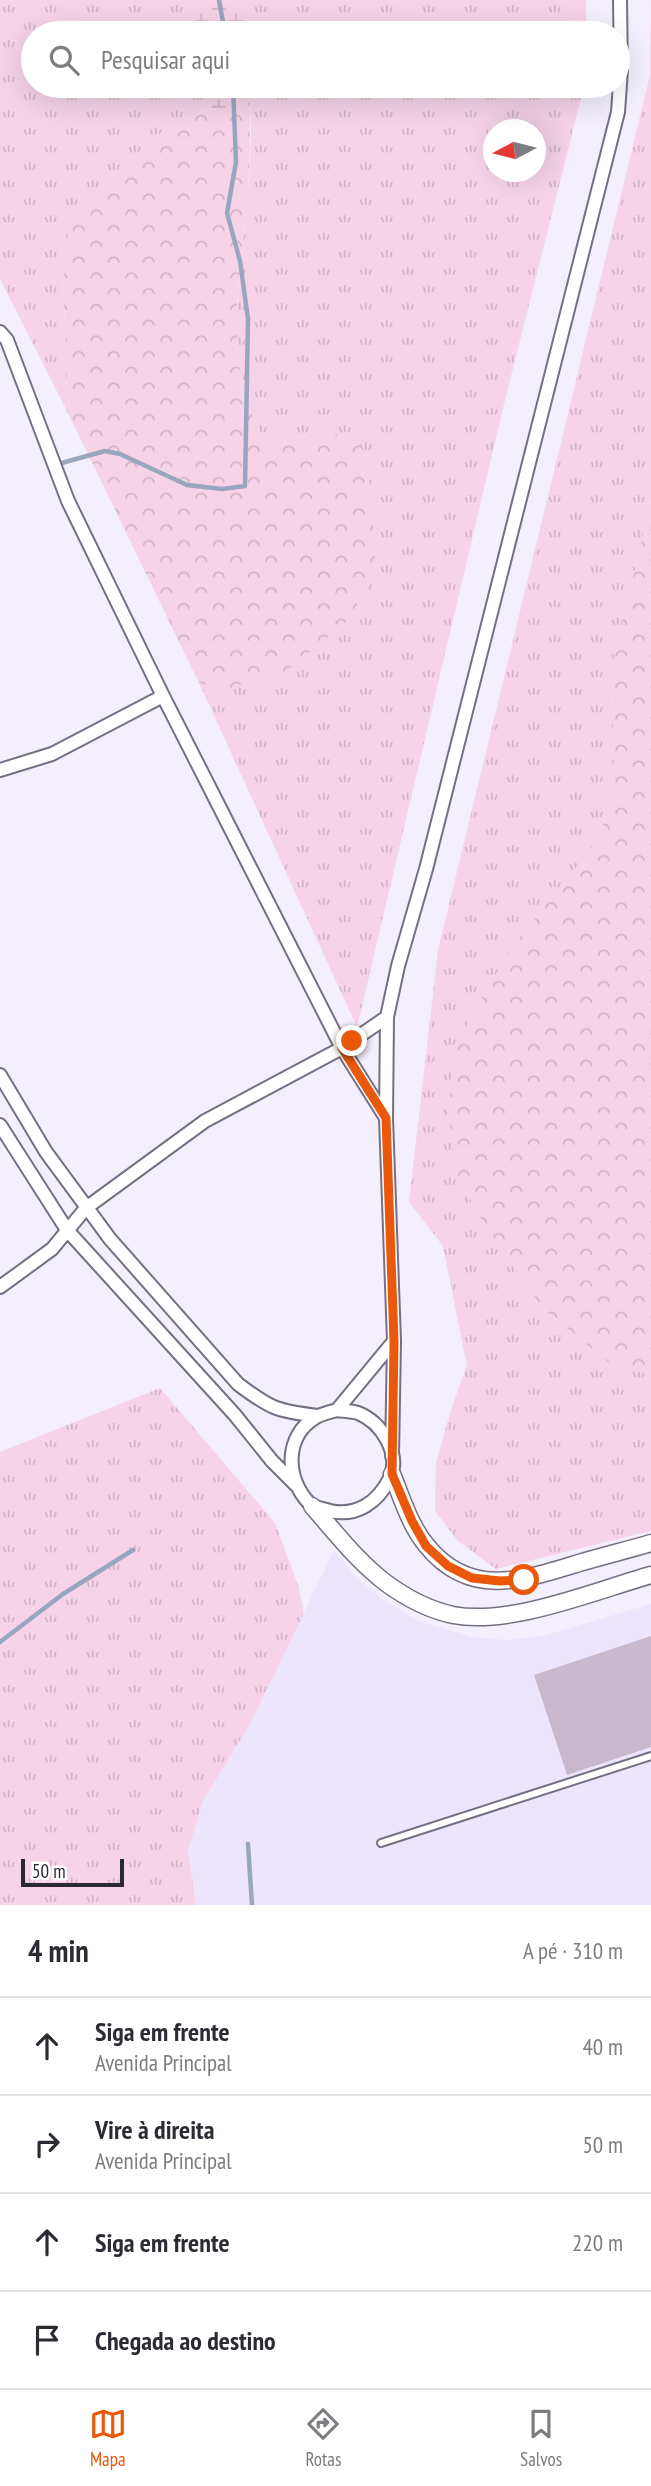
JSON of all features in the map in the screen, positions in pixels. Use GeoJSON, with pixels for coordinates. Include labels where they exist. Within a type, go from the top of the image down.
{"type":"FeatureCollection","features":[{"type":"Feature","properties":{"kind":"street"},"geometry":{"type":"LineString","coordinates":[[620,0],[620,21]]}},
{"type":"Feature","properties":{"kind":"street"},"geometry":{"type":"LineString","coordinates":[[619,98],[618,112],[387,1017],[386,1118],[394,1341],[392,1474],[426,1546],[448,1566],[472,1578],[524,1580],[651,1543]]}},
{"type":"Feature","properties":{"kind":"street"},"geometry":{"type":"LineString","coordinates":[[0,332],[6,340],[68,501],[163,696],[342,1048],[386,1118]]}},
{"type":"Feature","properties":{"kind":"street"},"geometry":{"type":"LineString","coordinates":[[0,770],[52,754],[163,696]]}},
{"type":"Feature","properties":{"kind":"street"},"geometry":{"type":"LineString","coordinates":[[0,1287],[41,1259],[86,1208],[205,1121],[342,1048],[387,1017]]}},
{"type":"Feature","properties":{"kind":"street"},"geometry":{"type":"LineString","coordinates":[[0,1075],[46,1152],[86,1208],[238,1384],[262,1403],[279,1411],[318,1416]]}},
{"type":"Feature","properties":{"kind":"street"},"geometry":{"type":"LineString","coordinates":[[0,1125],[67,1230],[235,1415],[344,1542],[384,1582],[413,1600],[453,1615],[489,1616],[520,1613],[651,1575]]}},
{"type":"Feature","properties":{"kind":"street"},"geometry":{"type":"LineString","coordinates":[[337,1410],[394,1341]]}},
{"type":"Feature","properties":{"kind":"street"},"geometry":{"type":"LineString","coordinates":[[296,1485],[290,1465],[293,1446],[302,1428],[318,1416],[337,1410],[356,1413],[373,1422],[386,1437],[392,1456]]}},
{"type":"Feature","properties":{"kind":"street"},"geometry":{"type":"LineString","coordinates":[[312,1506],[339,1513],[356,1511],[371,1503],[383,1491],[392,1474]]}},
{"type":"Feature","properties":{"kind":"lane"},"geometry":{"type":"LineString","coordinates":[[381,1843],[651,1756]]}},
{"type":"Feature","properties":{"kind":"shaded area"},"geometry":{"type":"Polygon","coordinates":[[[334,1550],[358,1579],[387,1602],[419,1621],[471,1637],[507,1640],[543,1636],[651,1604],[651,1905],[196,1905],[188,1851],[203,1801],[250,1724],[334,1550]]]}},
{"type":"Feature","properties":{"kind":"green space"},"geometry":{"type":"Polygon","coordinates":[[[0,0],[192,0],[196,21],[21,21],[21,98],[209,98],[210,108],[159,134],[109,178],[69,225],[63,283],[69,415],[0,279],[0,0]]]}},
{"type":"Feature","properties":{"kind":"green space"},"geometry":{"type":"Polygon","coordinates":[[[192,0],[245,0],[246,21],[196,21],[192,0]]]}},
{"type":"Feature","properties":{"kind":"green space"},"geometry":{"type":"Polygon","coordinates":[[[245,0],[586,0],[586,21],[246,21],[245,0]]]}},
{"type":"Feature","properties":{"kind":"green space"},"geometry":{"type":"Polygon","coordinates":[[[651,0],[651,500],[612,668],[612,803],[594,845],[566,883],[456,1172],[482,1221],[541,1307],[619,1370],[651,1373],[651,1531],[496,1569],[458,1541],[435,1511],[436,1463],[452,1406],[467,1366],[443,1246],[409,1202],[438,950],[650,75],[651,0]]]}},
{"type":"Feature","properties":{"kind":"green space"},"geometry":{"type":"Polygon","coordinates":[[[209,98],[250,98],[250,102],[227,114],[210,108],[209,98]]]}},
{"type":"Feature","properties":{"kind":"green space"},"geometry":{"type":"Polygon","coordinates":[[[250,98],[581,98],[504,404],[357,1027],[199,683],[227,689],[376,574],[367,462],[305,436],[285,443],[267,443],[252,414],[242,383],[237,318],[250,162],[250,98]]]}},
{"type":"Feature","properties":{"kind":"green space"},"geometry":{"type":"Polygon","coordinates":[[[250,102],[249,177],[237,318],[243,383],[252,414],[267,443],[285,443],[305,436],[329,433],[351,437],[363,449],[370,486],[376,574],[346,622],[288,670],[227,689],[199,683],[69,415],[63,283],[69,225],[109,178],[159,134],[210,108],[227,114],[250,102]]]}},
{"type":"Feature","properties":{"kind":"green space"},"geometry":{"type":"Polygon","coordinates":[[[651,500],[651,1373],[619,1371],[541,1307],[482,1221],[456,1172],[448,1107],[457,1043],[508,952],[594,845],[612,803],[612,668],[651,500]]]}},
{"type":"Feature","properties":{"kind":"green space"},"geometry":{"type":"Polygon","coordinates":[[[160,1388],[275,1523],[298,1585],[304,1613],[250,1724],[203,1801],[188,1851],[196,1905],[0,1905],[0,1452],[160,1388]]]}},
{"type":"Feature","properties":{"kind":"building"},"geometry":{"type":"Polygon","coordinates":[[[651,1636],[651,1747],[567,1775],[534,1675],[651,1636]]]}},
{"type":"Feature","properties":{"kind":"waterway"},"geometry":{"type":"LineString","coordinates":[[219,0],[223,21]]}},
{"type":"Feature","properties":{"kind":"waterway"},"geometry":{"type":"LineString","coordinates":[[58,464],[105,451],[120,454],[187,485],[222,489],[245,486],[248,319],[240,261],[227,213],[236,162],[233,98]]}},
{"type":"Feature","properties":{"kind":"waterway"},"geometry":{"type":"LineString","coordinates":[[0,1642],[63,1594],[133,1550]]}},
{"type":"Feature","properties":{"kind":"waterway"},"geometry":{"type":"LineString","coordinates":[[248,1844],[252,1905]]}},
{"type":"Feature","properties":{"kind":"route"},"geometry":{"type":"LineString","coordinates":[[352,1041],[342,1048],[386,1118],[394,1341],[392,1474],[426,1546],[448,1566],[472,1578],[524,1580]]}}]}
